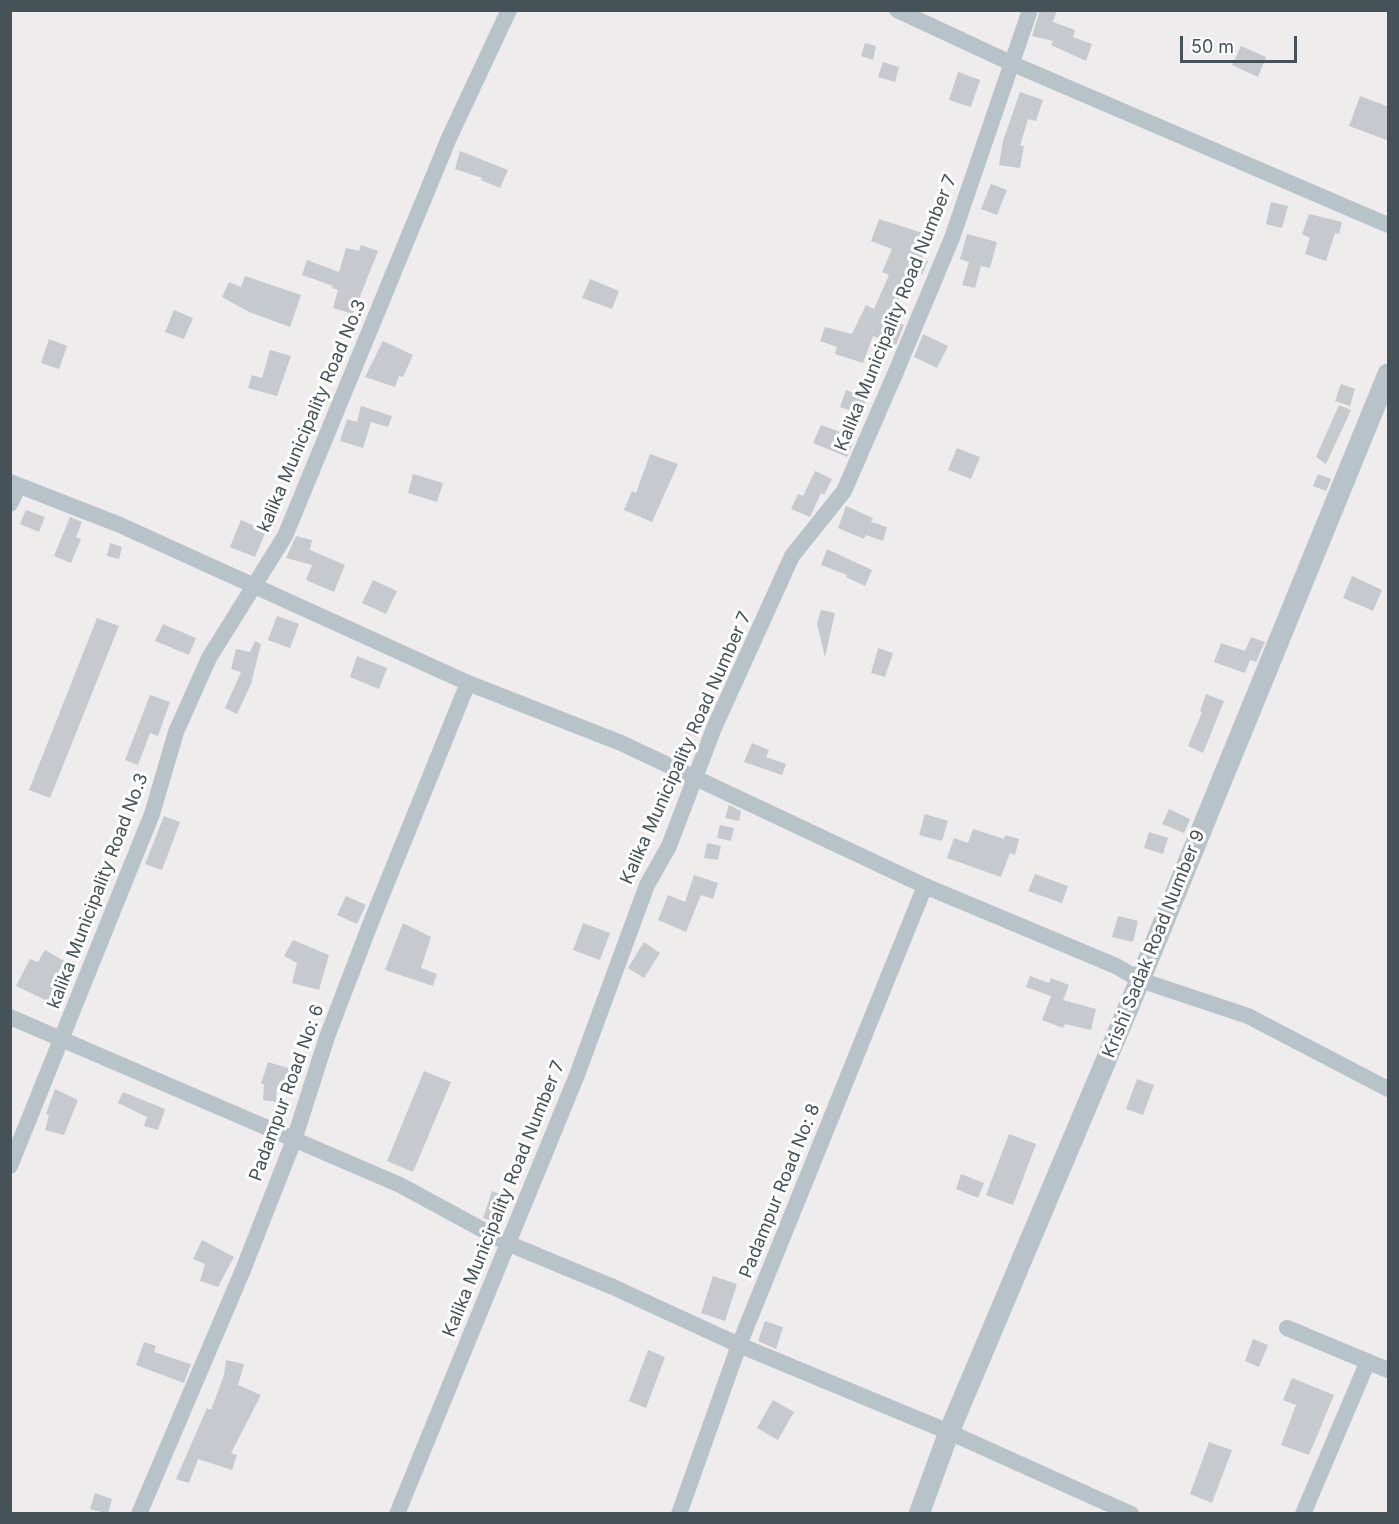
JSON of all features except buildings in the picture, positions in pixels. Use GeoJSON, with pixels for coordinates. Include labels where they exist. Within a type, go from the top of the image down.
{"type":"FeatureCollection","features":[{"type":"Feature","properties":{"kind":"street","name":"kalika Municipality Road No.3"},"geometry":{"type":"LineString","coordinates":[[10,1166],[152,814],[176,732],[209,658],[285,536],[449,138],[509,10]]}},
{"type":"Feature","properties":{"kind":"street"},"geometry":{"type":"LineString","coordinates":[[897,10],[1013,64],[1389,225]]}},
{"type":"Feature","properties":{"kind":"street","name":"Kalika Municipality Road Number 7"},"geometry":{"type":"LineString","coordinates":[[397,1514],[577,1075],[647,885],[669,846],[695,776],[792,556],[844,491],[952,238],[1030,10]]}},
{"type":"Feature","properties":{"kind":"street","name":"Krishi Sadak Road Number 9"},"geometry":{"type":"LineString","coordinates":[[918,1514],[949,1432],[1140,980],[1389,374]]}},
{"type":"Feature","properties":{"kind":"street"},"geometry":{"type":"LineString","coordinates":[[10,504],[15,484],[120,525],[468,683],[621,743],[695,776],[925,886],[1116,966],[1140,980],[1248,1016],[1389,1089]]}},
{"type":"Feature","properties":{"kind":"street","name":"Padampur Road No: 6"},"geometry":{"type":"LineString","coordinates":[[139,1514],[243,1270],[294,1140],[327,1037],[363,943],[468,683]]}},
{"type":"Feature","properties":{"kind":"street","name":"Padampur Road No: 8"},"geometry":{"type":"LineString","coordinates":[[679,1514],[739,1345],[925,886]]}},
{"type":"Feature","properties":{"kind":"street"},"geometry":{"type":"LineString","coordinates":[[10,1017],[400,1185],[507,1243],[613,1287],[739,1345],[949,1432],[1131,1514]]}},
{"type":"Feature","properties":{"kind":"street"},"geometry":{"type":"LineString","coordinates":[[1287,1328],[1389,1370]]}},
{"type":"Feature","properties":{"kind":"street"},"geometry":{"type":"LineString","coordinates":[[1303,1514],[1368,1361]]}}]}
